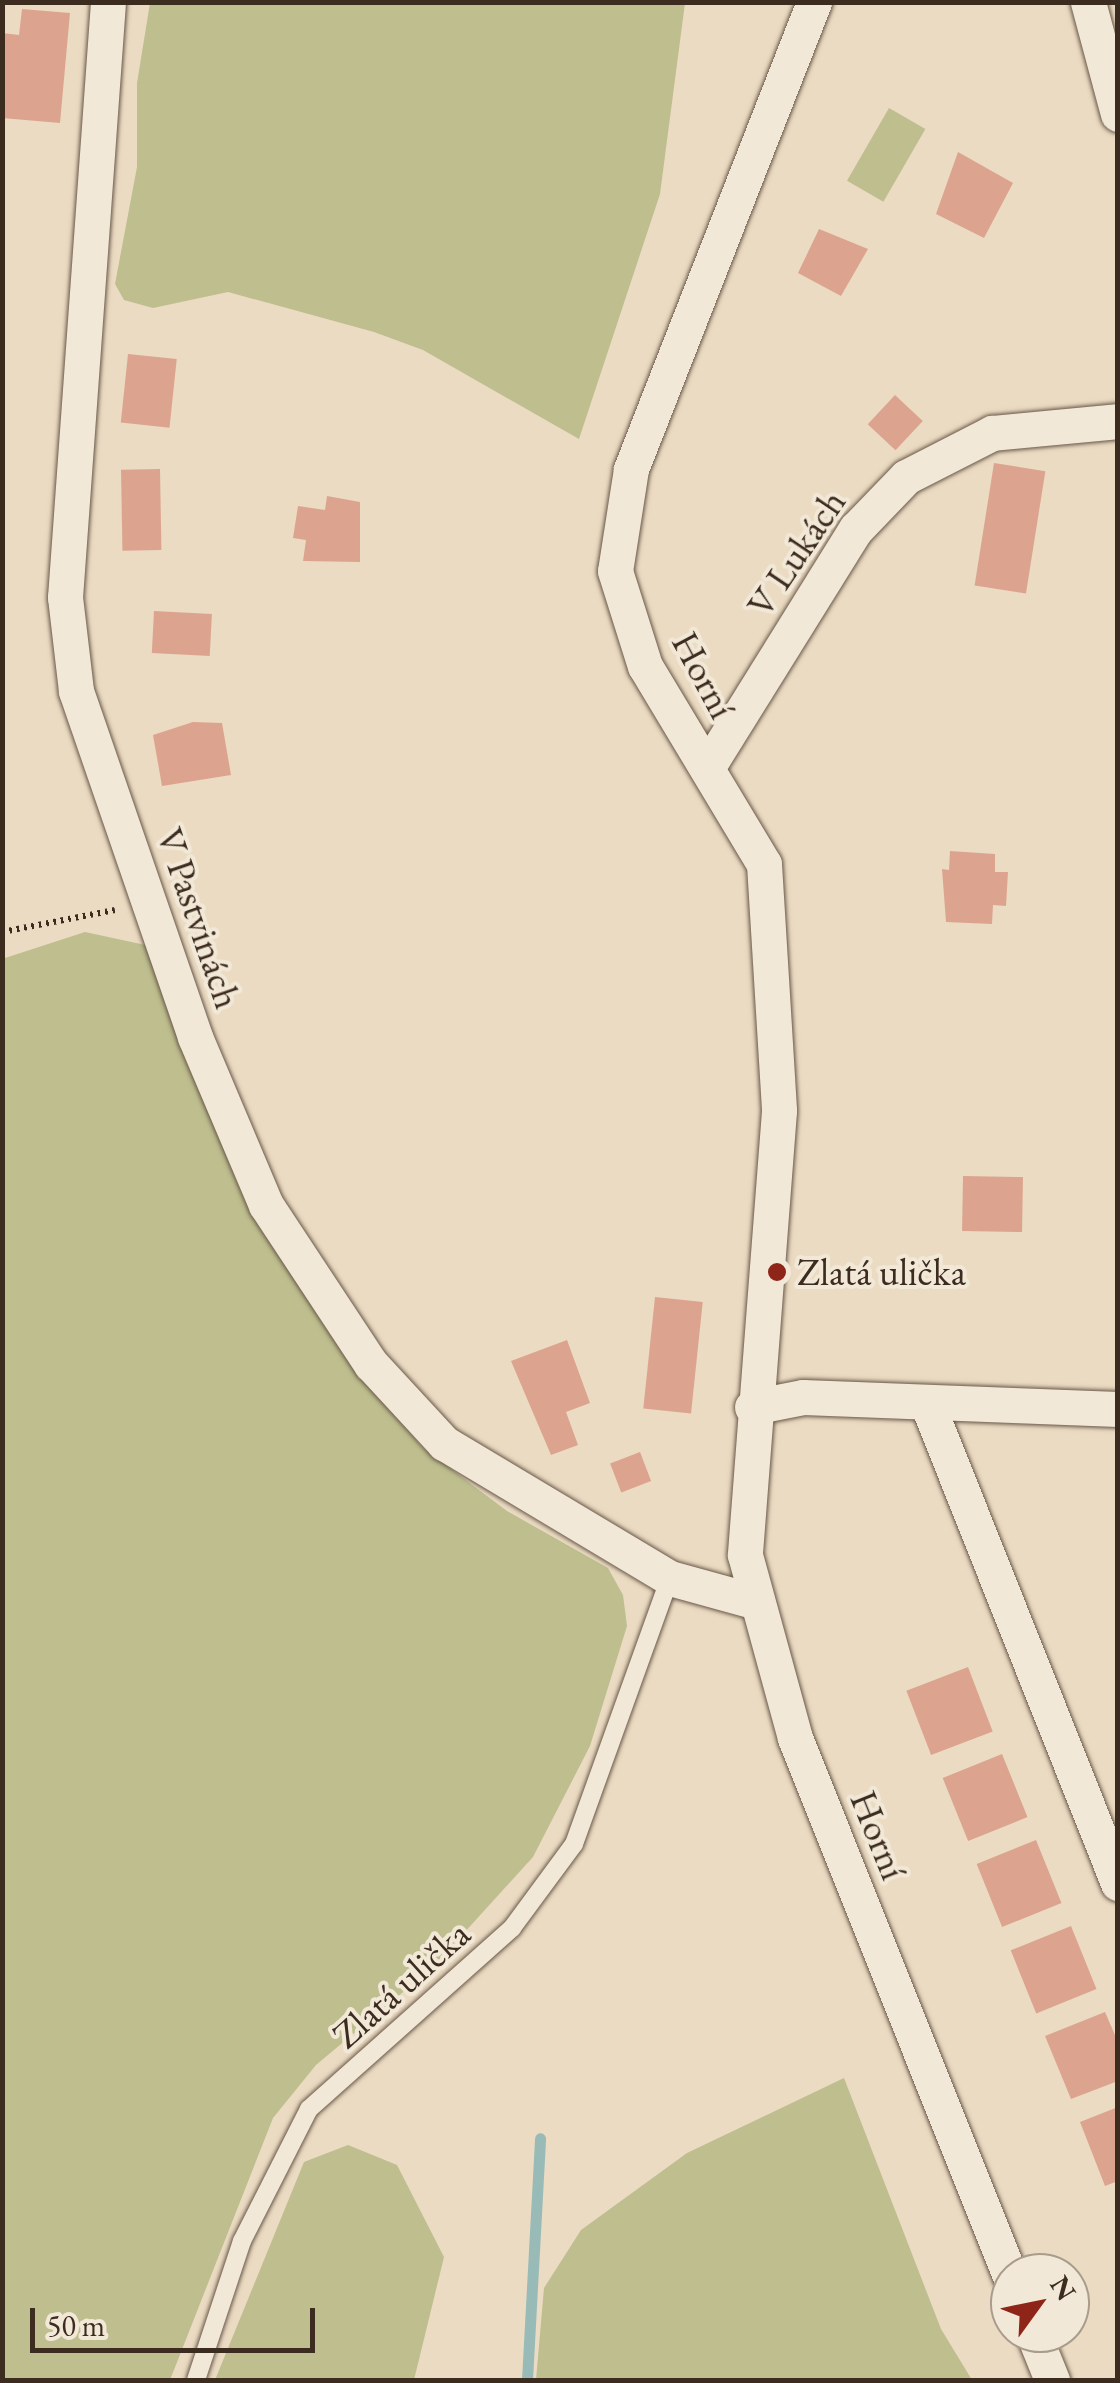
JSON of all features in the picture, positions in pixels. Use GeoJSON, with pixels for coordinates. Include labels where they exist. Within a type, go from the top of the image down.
{"type":"FeatureCollection","features":[{"type":"Feature","properties":{"kind":"street","name":"V Pastvinách"},"geometry":{"type":"LineString","coordinates":[[108,2],[64,597],[76,692],[194,1036],[266,1205],[371,1364],[444,1444],[670,1578],[757,1602]]}},
{"type":"Feature","properties":{"kind":"street","name":"Horní"},"geometry":{"type":"LineString","coordinates":[[814,2],[630,469],[615,571],[644,666],[764,864],[779,1111],[752,1408],[744,1555],[794,1738],[1001,2253]]}},
{"type":"Feature","properties":{"kind":"street"},"geometry":{"type":"LineString","coordinates":[[1088,2],[1118,114]]}},
{"type":"Feature","properties":{"kind":"street","name":"V Lukách"},"geometry":{"type":"LineString","coordinates":[[707,768],[856,529],[906,477],[992,433],[1118,421]]}},
{"type":"Feature","properties":{"kind":"street"},"geometry":{"type":"LineString","coordinates":[[752,1408],[803,1397],[1118,1409]]}},
{"type":"Feature","properties":{"kind":"street"},"geometry":{"type":"LineString","coordinates":[[927,1403],[1118,1883]]}},
{"type":"Feature","properties":{"kind":"street"},"geometry":{"type":"LineString","coordinates":[[1041,2353],[1052,2380]]}},
{"type":"Feature","properties":{"kind":"lane","name":"Zlatá ulička"},"geometry":{"type":"LineString","coordinates":[[196,2380],[242,2240],[308,2109],[512,1928],[574,1844],[670,1578]]}},
{"type":"Feature","properties":{"kind":"path"},"geometry":{"type":"LineString","coordinates":[[2,932],[151,904]]}},
{"type":"Feature","properties":{"kind":"green space"},"geometry":{"type":"Polygon","coordinates":[[[150,3],[685,3],[660,194],[579,439],[423,350],[374,332],[228,292],[153,308],[124,300],[115,284],[137,167],[137,83],[150,3]]]}},
{"type":"Feature","properties":{"kind":"green space"},"geometry":{"type":"Polygon","coordinates":[[[889,108],[925,129],[883,202],[847,181],[889,108]]]}},
{"type":"Feature","properties":{"kind":"green space"},"geometry":{"type":"Polygon","coordinates":[[[85,932],[150,946],[359,1374],[423,1448],[507,1511],[608,1568],[623,1595],[627,1626],[590,1746],[533,1857],[433,1967],[316,2065],[273,2118],[170,2380],[3,2380],[2,959],[85,932]]]}},
{"type":"Feature","properties":{"kind":"green space"},"geometry":{"type":"Polygon","coordinates":[[[844,2078],[941,2329],[972,2380],[536,2380],[544,2288],[581,2230],[687,2153],[844,2078]]]}},
{"type":"Feature","properties":{"kind":"green space"},"geometry":{"type":"Polygon","coordinates":[[[348,2145],[397,2165],[444,2257],[414,2380],[215,2380],[304,2162],[348,2145]]]}},
{"type":"Feature","properties":{"kind":"building"},"geometry":{"type":"Polygon","coordinates":[[[22,9],[70,13],[60,123],[2,118],[2,33],[19,35],[22,9]]]}},
{"type":"Feature","properties":{"kind":"building"},"geometry":{"type":"Polygon","coordinates":[[[958,152],[1013,183],[984,238],[936,214],[958,152]]]}},
{"type":"Feature","properties":{"kind":"building"},"geometry":{"type":"Polygon","coordinates":[[[819,229],[868,249],[841,296],[798,273],[819,229]]]}},
{"type":"Feature","properties":{"kind":"building"},"geometry":{"type":"Polygon","coordinates":[[[128,354],[177,359],[170,428],[121,423],[128,354]]]}},
{"type":"Feature","properties":{"kind":"building"},"geometry":{"type":"Polygon","coordinates":[[[895,395],[923,421],[896,450],[868,424],[895,395]]]}},
{"type":"Feature","properties":{"kind":"building"},"geometry":{"type":"Polygon","coordinates":[[[994,463],[1045,471],[1026,594],[975,585],[994,463]]]}},
{"type":"Feature","properties":{"kind":"building"},"geometry":{"type":"Polygon","coordinates":[[[160,469],[161,550],[122,551],[121,470],[160,469]]]}},
{"type":"Feature","properties":{"kind":"building"},"geometry":{"type":"Polygon","coordinates":[[[327,496],[360,502],[360,562],[303,561],[306,540],[293,538],[298,506],[325,510],[327,496]]]}},
{"type":"Feature","properties":{"kind":"building"},"geometry":{"type":"Polygon","coordinates":[[[154,611],[212,614],[210,656],[152,653],[154,611]]]}},
{"type":"Feature","properties":{"kind":"building"},"geometry":{"type":"Polygon","coordinates":[[[193,722],[222,723],[231,775],[162,786],[153,735],[193,722]]]}},
{"type":"Feature","properties":{"kind":"building"},"geometry":{"type":"Polygon","coordinates":[[[950,851],[995,854],[995,872],[1008,872],[1006,906],[993,905],[992,924],[946,922],[942,869],[949,870],[950,851]]]}},
{"type":"Feature","properties":{"kind":"building"},"geometry":{"type":"Polygon","coordinates":[[[963,1176],[1023,1177],[1022,1232],[962,1231],[963,1176]]]}},
{"type":"Feature","properties":{"kind":"building"},"geometry":{"type":"Polygon","coordinates":[[[655,1297],[703,1302],[691,1413],[643,1408],[655,1297]]]}},
{"type":"Feature","properties":{"kind":"building"},"geometry":{"type":"Polygon","coordinates":[[[567,1340],[590,1403],[566,1412],[578,1445],[551,1455],[511,1361],[567,1340]]]}},
{"type":"Feature","properties":{"kind":"building"},"geometry":{"type":"Polygon","coordinates":[[[640,1452],[651,1481],[621,1492],[610,1463],[640,1452]]]}},
{"type":"Feature","properties":{"kind":"building"},"geometry":{"type":"Polygon","coordinates":[[[968,1667],[993,1731],[931,1755],[906,1691],[968,1667]]]}},
{"type":"Feature","properties":{"kind":"building"},"geometry":{"type":"Polygon","coordinates":[[[1002,1754],[1027,1817],[968,1841],[943,1778],[1002,1754]]]}},
{"type":"Feature","properties":{"kind":"building"},"geometry":{"type":"Polygon","coordinates":[[[1036,1840],[1061,1903],[1002,1927],[977,1864],[1036,1840]]]}},
{"type":"Feature","properties":{"kind":"building"},"geometry":{"type":"Polygon","coordinates":[[[1071,1926],[1096,1989],[1036,2013],[1011,1950],[1071,1926]]]}},
{"type":"Feature","properties":{"kind":"building"},"geometry":{"type":"Polygon","coordinates":[[[1105,2012],[1118,2042],[1118,2081],[1071,2099],[1045,2036],[1105,2012]]]}},
{"type":"Feature","properties":{"kind":"building"},"geometry":{"type":"Polygon","coordinates":[[[1118,2107],[1118,2181],[1105,2186],[1080,2122],[1118,2107]]]}},
{"type":"Feature","properties":{"kind":"waterway"},"geometry":{"type":"LineString","coordinates":[[527,2380],[540,2138]]}},
{"type":"Feature","properties":{"kind":"place","name":"Zlatá ulička"},"geometry":{"type":"Point","coordinates":[777,1272]}}]}
